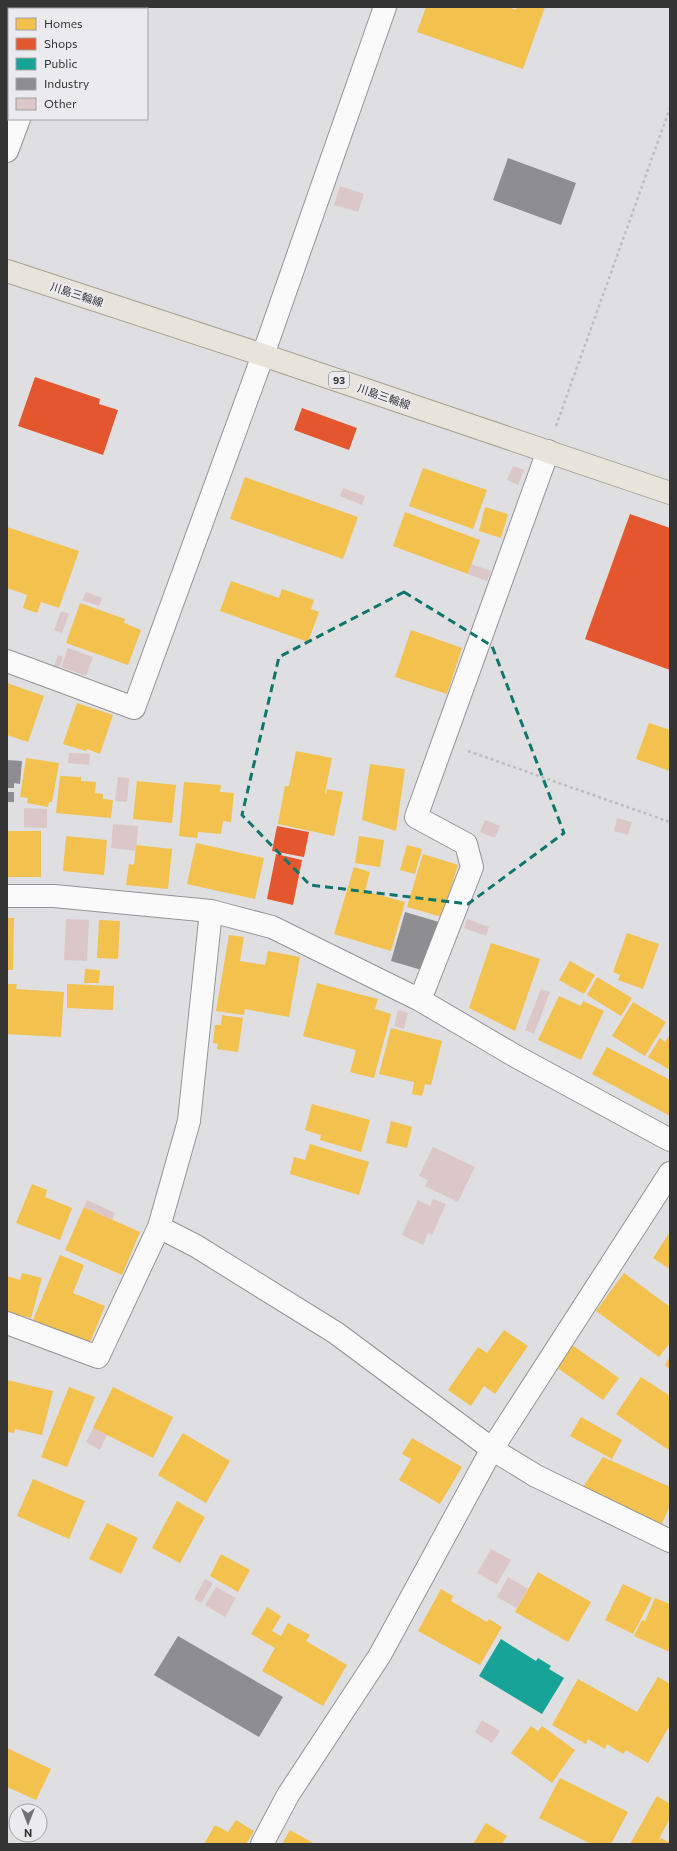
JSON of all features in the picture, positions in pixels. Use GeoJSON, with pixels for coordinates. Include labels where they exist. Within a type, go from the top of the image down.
{"type":"FeatureCollection","features":[{"type":"Feature","properties":{"kind":"main road","name":"川島三輪線"},"geometry":{"type":"LineString","coordinates":[[7,271],[264,355],[670,493]]}},
{"type":"Feature","properties":{"kind":"street"},"geometry":{"type":"LineString","coordinates":[[7,661],[134,708],[264,355],[385,7]]}},
{"type":"Feature","properties":{"kind":"street"},"geometry":{"type":"LineString","coordinates":[[7,151],[19,120]]}},
{"type":"Feature","properties":{"kind":"street"},"geometry":{"type":"LineString","coordinates":[[420,1000],[472,867],[466,844],[416,817],[548,451]]}},
{"type":"Feature","properties":{"kind":"street"},"geometry":{"type":"LineString","coordinates":[[7,896],[54,896],[211,911],[272,927],[420,1000],[517,1058],[670,1140]]}},
{"type":"Feature","properties":{"kind":"street"},"geometry":{"type":"LineString","coordinates":[[7,1323],[98,1357],[159,1227],[189,1121],[211,911]]}},
{"type":"Feature","properties":{"kind":"street"},"geometry":{"type":"LineString","coordinates":[[262,1844],[288,1796],[380,1655],[492,1449],[670,1173]]}},
{"type":"Feature","properties":{"kind":"street"},"geometry":{"type":"LineString","coordinates":[[159,1227],[196,1246],[336,1332],[492,1449],[536,1476],[670,1541]]}},
{"type":"Feature","properties":{"kind":"path"},"geometry":{"type":"LineString","coordinates":[[548,451],[670,108]]}},
{"type":"Feature","properties":{"kind":"path"},"geometry":{"type":"LineString","coordinates":[[443,742],[670,822]]}},
{"type":"Feature","properties":{"kind":"highlighted area"},"geometry":{"type":"Polygon","coordinates":[[[404,592],[492,646],[564,833],[468,904],[310,885],[242,815],[279,657],[404,592]]]}},
{"type":"Feature","properties":{"kind":"building: Homes"},"geometry":{"type":"Polygon","coordinates":[[[426,7],[508,7],[516,10],[517,7],[545,7],[523,69],[417,32],[426,7]]]}},
{"type":"Feature","properties":{"kind":"building: Homes"},"geometry":{"type":"Polygon","coordinates":[[[423,468],[487,490],[473,529],[409,506],[423,468]]]}},
{"type":"Feature","properties":{"kind":"building: Homes"},"geometry":{"type":"Polygon","coordinates":[[[245,477],[358,517],[343,559],[230,519],[245,477]]]}},
{"type":"Feature","properties":{"kind":"building: Homes"},"geometry":{"type":"Polygon","coordinates":[[[485,507],[508,514],[501,538],[479,531],[485,507]]]}},
{"type":"Feature","properties":{"kind":"building: Homes"},"geometry":{"type":"Polygon","coordinates":[[[405,512],[480,540],[468,574],[393,546],[405,512]]]}},
{"type":"Feature","properties":{"kind":"building: Homes"},"geometry":{"type":"Polygon","coordinates":[[[7,527],[79,551],[59,608],[41,602],[37,613],[23,608],[27,595],[7,588],[7,527]]]}},
{"type":"Feature","properties":{"kind":"building: Homes"},"geometry":{"type":"Polygon","coordinates":[[[231,581],[279,598],[282,589],[314,600],[311,609],[319,612],[308,642],[220,611],[231,581]]]}},
{"type":"Feature","properties":{"kind":"building: Homes"},"geometry":{"type":"Polygon","coordinates":[[[80,603],[125,619],[124,623],[141,630],[128,665],[66,643],[80,603]]]}},
{"type":"Feature","properties":{"kind":"building: Homes"},"geometry":{"type":"Polygon","coordinates":[[[411,630],[462,648],[447,694],[395,677],[411,630]]]}},
{"type":"Feature","properties":{"kind":"building: Homes"},"geometry":{"type":"Polygon","coordinates":[[[7,683],[44,696],[28,742],[7,735],[7,683]]]}},
{"type":"Feature","properties":{"kind":"building: Homes"},"geometry":{"type":"Polygon","coordinates":[[[77,703],[113,715],[100,754],[87,749],[86,751],[63,744],[77,703]]]}},
{"type":"Feature","properties":{"kind":"building: Homes"},"geometry":{"type":"Polygon","coordinates":[[[649,723],[670,730],[670,771],[636,759],[649,723]]]}},
{"type":"Feature","properties":{"kind":"building: Homes"},"geometry":{"type":"Polygon","coordinates":[[[296,751],[332,758],[325,793],[326,794],[327,789],[343,792],[334,836],[278,824],[285,786],[289,786],[296,751]]]}},
{"type":"Feature","properties":{"kind":"building: Homes"},"geometry":{"type":"Polygon","coordinates":[[[26,758],[59,763],[52,802],[49,802],[48,807],[27,803],[28,798],[20,797],[26,758]]]}},
{"type":"Feature","properties":{"kind":"building: Homes"},"geometry":{"type":"Polygon","coordinates":[[[370,764],[405,769],[396,831],[362,820],[370,764]]]}},
{"type":"Feature","properties":{"kind":"building: Homes"},"geometry":{"type":"Polygon","coordinates":[[[60,776],[81,777],[81,781],[96,782],[95,793],[103,794],[103,799],[113,800],[111,818],[56,813],[60,776]]]}},
{"type":"Feature","properties":{"kind":"building: Homes"},"geometry":{"type":"Polygon","coordinates":[[[137,781],[176,785],[172,823],[133,819],[137,781]]]}},
{"type":"Feature","properties":{"kind":"building: Homes"},"geometry":{"type":"Polygon","coordinates":[[[184,782],[221,785],[220,792],[234,793],[231,822],[223,821],[221,834],[198,832],[197,838],[179,836],[184,782]]]}},
{"type":"Feature","properties":{"kind":"building: Homes"},"geometry":{"type":"Polygon","coordinates":[[[7,831],[41,831],[41,877],[7,877],[7,831]]]}},
{"type":"Feature","properties":{"kind":"building: Homes"},"geometry":{"type":"Polygon","coordinates":[[[66,836],[107,840],[104,875],[63,871],[66,836]]]}},
{"type":"Feature","properties":{"kind":"building: Homes"},"geometry":{"type":"Polygon","coordinates":[[[359,836],[384,840],[380,867],[355,863],[359,836]]]}},
{"type":"Feature","properties":{"kind":"building: Homes"},"geometry":{"type":"Polygon","coordinates":[[[196,843],[264,858],[255,899],[187,884],[196,843]]]}},
{"type":"Feature","properties":{"kind":"building: Homes"},"geometry":{"type":"Polygon","coordinates":[[[136,845],[172,849],[168,889],[126,885],[129,864],[134,865],[136,845]]]}},
{"type":"Feature","properties":{"kind":"building: Homes"},"geometry":{"type":"Polygon","coordinates":[[[407,845],[422,849],[415,874],[400,870],[407,845]]]}},
{"type":"Feature","properties":{"kind":"building: Homes"},"geometry":{"type":"Polygon","coordinates":[[[423,854],[458,865],[442,917],[407,907],[423,854]]]}},
{"type":"Feature","properties":{"kind":"building: Homes"},"geometry":{"type":"Polygon","coordinates":[[[354,867],[370,872],[365,891],[405,902],[391,951],[334,934],[354,867]]]}},
{"type":"Feature","properties":{"kind":"building: Homes"},"geometry":{"type":"Polygon","coordinates":[[[7,918],[14,918],[13,970],[7,970],[7,918]]]}},
{"type":"Feature","properties":{"kind":"building: Homes"},"geometry":{"type":"Polygon","coordinates":[[[99,920],[120,921],[118,959],[97,958],[99,920]]]}},
{"type":"Feature","properties":{"kind":"building: Homes"},"geometry":{"type":"Polygon","coordinates":[[[627,933],[659,944],[643,989],[618,980],[620,975],[613,972],[627,933]]]}},
{"type":"Feature","properties":{"kind":"building: Homes"},"geometry":{"type":"Polygon","coordinates":[[[229,935],[244,937],[240,961],[265,965],[268,951],[300,957],[289,1017],[245,1009],[244,1015],[216,1011],[229,935]]]}},
{"type":"Feature","properties":{"kind":"building: Homes"},"geometry":{"type":"Polygon","coordinates":[[[491,943],[540,959],[515,1031],[469,1008],[491,943]]]}},
{"type":"Feature","properties":{"kind":"building: Homes"},"geometry":{"type":"Polygon","coordinates":[[[570,961],[595,975],[584,994],[559,980],[570,961]]]}},
{"type":"Feature","properties":{"kind":"building: Homes"},"geometry":{"type":"Polygon","coordinates":[[[85,969],[100,970],[99,983],[84,983],[85,969]]]}},
{"type":"Feature","properties":{"kind":"building: Homes"},"geometry":{"type":"Polygon","coordinates":[[[597,977],[632,998],[621,1016],[587,995],[597,977]]]}},
{"type":"Feature","properties":{"kind":"building: Homes"},"geometry":{"type":"Polygon","coordinates":[[[317,983],[378,999],[375,1009],[391,1014],[374,1078],[350,1072],[356,1050],[303,1036],[317,983]]]}},
{"type":"Feature","properties":{"kind":"building: Homes"},"geometry":{"type":"Polygon","coordinates":[[[7,984],[17,984],[16,989],[64,992],[61,1037],[7,1034],[7,984]]]}},
{"type":"Feature","properties":{"kind":"building: Homes"},"geometry":{"type":"Polygon","coordinates":[[[67,984],[114,986],[113,1010],[67,1008],[67,984]]]}},
{"type":"Feature","properties":{"kind":"building: Homes"},"geometry":{"type":"Polygon","coordinates":[[[559,996],[581,1006],[583,1001],[604,1011],[581,1060],[538,1040],[559,996]]]}},
{"type":"Feature","properties":{"kind":"building: Homes"},"geometry":{"type":"Polygon","coordinates":[[[633,1002],[666,1022],[645,1056],[612,1036],[633,1002]]]}},
{"type":"Feature","properties":{"kind":"building: Homes"},"geometry":{"type":"Polygon","coordinates":[[[222,1015],[243,1018],[238,1052],[217,1049],[218,1044],[213,1043],[215,1025],[221,1025],[222,1015]]]}},
{"type":"Feature","properties":{"kind":"building: Homes"},"geometry":{"type":"Polygon","coordinates":[[[391,1028],[442,1041],[431,1085],[425,1084],[422,1096],[412,1094],[414,1082],[379,1074],[391,1028]]]}},
{"type":"Feature","properties":{"kind":"building: Homes"},"geometry":{"type":"Polygon","coordinates":[[[670,1034],[670,1070],[648,1057],[660,1038],[665,1042],[670,1034]]]}},
{"type":"Feature","properties":{"kind":"building: Homes"},"geometry":{"type":"Polygon","coordinates":[[[607,1047],[670,1080],[670,1116],[592,1074],[607,1047]]]}},
{"type":"Feature","properties":{"kind":"building: Homes"},"geometry":{"type":"Polygon","coordinates":[[[312,1104],[370,1120],[361,1152],[320,1140],[321,1135],[305,1130],[312,1104]]]}},
{"type":"Feature","properties":{"kind":"building: Homes"},"geometry":{"type":"Polygon","coordinates":[[[391,1121],[412,1127],[407,1148],[386,1143],[391,1121]]]}},
{"type":"Feature","properties":{"kind":"building: Homes"},"geometry":{"type":"Polygon","coordinates":[[[310,1144],[369,1162],[359,1195],[290,1174],[294,1157],[305,1160],[310,1144]]]}},
{"type":"Feature","properties":{"kind":"building: Homes"},"geometry":{"type":"Polygon","coordinates":[[[32,1184],[47,1190],[45,1197],[72,1208],[60,1240],[16,1223],[32,1184]]]}},
{"type":"Feature","properties":{"kind":"building: Homes"},"geometry":{"type":"Polygon","coordinates":[[[84,1207],[140,1232],[122,1275],[65,1250],[84,1207]]]}},
{"type":"Feature","properties":{"kind":"building: Homes"},"geometry":{"type":"Polygon","coordinates":[[[670,1232],[670,1269],[653,1258],[670,1232]]]}},
{"type":"Feature","properties":{"kind":"building: Homes"},"geometry":{"type":"Polygon","coordinates":[[[60,1255],[84,1265],[73,1293],[105,1306],[89,1345],[32,1322],[60,1255]]]}},
{"type":"Feature","properties":{"kind":"building: Homes"},"geometry":{"type":"Polygon","coordinates":[[[22,1273],[42,1278],[31,1318],[7,1312],[7,1276],[20,1280],[22,1273]]]}},
{"type":"Feature","properties":{"kind":"building: Homes"},"geometry":{"type":"Polygon","coordinates":[[[624,1273],[670,1307],[670,1343],[659,1357],[596,1311],[624,1273]]]}},
{"type":"Feature","properties":{"kind":"building: Homes"},"geometry":{"type":"Polygon","coordinates":[[[504,1330],[528,1346],[495,1394],[484,1386],[471,1406],[448,1390],[478,1347],[487,1353],[504,1330]]]}},
{"type":"Feature","properties":{"kind":"building: Homes"},"geometry":{"type":"Polygon","coordinates":[[[572,1345],[619,1378],[603,1400],[556,1367],[572,1345]]]}},
{"type":"Feature","properties":{"kind":"building: Homes"},"geometry":{"type":"Polygon","coordinates":[[[670,1357],[670,1369],[665,1365],[670,1357]]]}},
{"type":"Feature","properties":{"kind":"building: Homes"},"geometry":{"type":"Polygon","coordinates":[[[641,1377],[670,1396],[670,1451],[616,1414],[641,1377]]]}},
{"type":"Feature","properties":{"kind":"building: Homes"},"geometry":{"type":"Polygon","coordinates":[[[7,1380],[53,1391],[42,1435],[15,1429],[14,1433],[7,1432],[7,1380]]]}},
{"type":"Feature","properties":{"kind":"building: Homes"},"geometry":{"type":"Polygon","coordinates":[[[69,1387],[95,1397],[67,1467],[41,1457],[69,1387]]]}},
{"type":"Feature","properties":{"kind":"building: Homes"},"geometry":{"type":"Polygon","coordinates":[[[113,1387],[173,1417],[153,1458],[93,1428],[113,1387]]]}},
{"type":"Feature","properties":{"kind":"building: Homes"},"geometry":{"type":"Polygon","coordinates":[[[581,1417],[622,1440],[612,1459],[570,1436],[581,1417]]]}},
{"type":"Feature","properties":{"kind":"building: Homes"},"geometry":{"type":"Polygon","coordinates":[[[183,1433],[230,1461],[206,1503],[158,1475],[183,1433]]]}},
{"type":"Feature","properties":{"kind":"building: Homes"},"geometry":{"type":"Polygon","coordinates":[[[412,1438],[462,1467],[440,1504],[399,1480],[411,1459],[402,1454],[412,1438]]]}},
{"type":"Feature","properties":{"kind":"building: Homes"},"geometry":{"type":"Polygon","coordinates":[[[603,1457],[670,1487],[670,1505],[661,1526],[581,1490],[603,1457]]]}},
{"type":"Feature","properties":{"kind":"building: Homes"},"geometry":{"type":"Polygon","coordinates":[[[33,1479],[85,1501],[69,1539],[17,1516],[33,1479]]]}},
{"type":"Feature","properties":{"kind":"building: Homes"},"geometry":{"type":"Polygon","coordinates":[[[177,1501],[205,1517],[180,1563],[152,1548],[177,1501]]]}},
{"type":"Feature","properties":{"kind":"building: Homes"},"geometry":{"type":"Polygon","coordinates":[[[107,1523],[138,1538],[121,1574],[89,1559],[107,1523]]]}},
{"type":"Feature","properties":{"kind":"building: Homes"},"geometry":{"type":"Polygon","coordinates":[[[221,1554],[250,1570],[238,1592],[210,1576],[221,1554]]]}},
{"type":"Feature","properties":{"kind":"building: Homes"},"geometry":{"type":"Polygon","coordinates":[[[538,1572],[591,1602],[568,1642],[515,1612],[538,1572]]]}},
{"type":"Feature","properties":{"kind":"building: Homes"},"geometry":{"type":"Polygon","coordinates":[[[623,1584],[652,1598],[633,1634],[605,1620],[623,1584]]]}},
{"type":"Feature","properties":{"kind":"building: Homes"},"geometry":{"type":"Polygon","coordinates":[[[441,1589],[453,1596],[451,1601],[487,1622],[489,1619],[502,1627],[480,1665],[418,1631],[441,1589]]]}},
{"type":"Feature","properties":{"kind":"building: Homes"},"geometry":{"type":"Polygon","coordinates":[[[655,1598],[670,1604],[670,1652],[634,1636],[642,1620],[645,1621],[655,1598]]]}},
{"type":"Feature","properties":{"kind":"building: Homes"},"geometry":{"type":"Polygon","coordinates":[[[267,1607],[281,1616],[272,1631],[281,1636],[288,1623],[310,1635],[306,1641],[347,1665],[323,1706],[262,1671],[275,1648],[251,1634],[267,1607]]]}},
{"type":"Feature","properties":{"kind":"building: Homes"},"geometry":{"type":"Polygon","coordinates":[[[658,1677],[670,1684],[670,1725],[648,1763],[626,1750],[623,1754],[607,1744],[605,1749],[588,1739],[586,1744],[552,1725],[578,1679],[637,1712],[658,1677]]]}},
{"type":"Feature","properties":{"kind":"building: Homes"},"geometry":{"type":"Polygon","coordinates":[[[531,1726],[538,1731],[542,1726],[575,1750],[552,1783],[511,1753],[531,1726]]]}},
{"type":"Feature","properties":{"kind":"building: Homes"},"geometry":{"type":"Polygon","coordinates":[[[7,1748],[51,1769],[36,1800],[7,1787],[7,1748]]]}},
{"type":"Feature","properties":{"kind":"building: Homes"},"geometry":{"type":"Polygon","coordinates":[[[560,1778],[628,1812],[611,1844],[591,1844],[539,1818],[560,1778]]]}},
{"type":"Feature","properties":{"kind":"building: Homes"},"geometry":{"type":"Polygon","coordinates":[[[657,1796],[670,1804],[670,1818],[658,1841],[661,1838],[669,1842],[670,1840],[670,1844],[630,1844],[657,1796]]]}},
{"type":"Feature","properties":{"kind":"building: Homes"},"geometry":{"type":"Polygon","coordinates":[[[236,1820],[254,1831],[246,1844],[204,1844],[215,1825],[228,1832],[236,1820]]]}},
{"type":"Feature","properties":{"kind":"building: Homes"},"geometry":{"type":"Polygon","coordinates":[[[486,1823],[507,1836],[502,1844],[473,1844],[486,1823]]]}},
{"type":"Feature","properties":{"kind":"building: Homes"},"geometry":{"type":"Polygon","coordinates":[[[290,1830],[315,1844],[282,1844],[290,1830]]]}},
{"type":"Feature","properties":{"kind":"building: Shops"},"geometry":{"type":"Polygon","coordinates":[[[35,377],[100,399],[99,404],[118,410],[103,455],[18,426],[35,377]]]}},
{"type":"Feature","properties":{"kind":"building: Shops"},"geometry":{"type":"Polygon","coordinates":[[[302,408],[357,428],[349,450],[294,430],[302,408]]]}},
{"type":"Feature","properties":{"kind":"building: Shops"},"geometry":{"type":"Polygon","coordinates":[[[630,514],[670,528],[670,670],[585,639],[630,514]]]}},
{"type":"Feature","properties":{"kind":"building: Shops"},"geometry":{"type":"Polygon","coordinates":[[[277,826],[309,832],[304,857],[272,851],[277,826]]]}},
{"type":"Feature","properties":{"kind":"building: Shops"},"geometry":{"type":"Polygon","coordinates":[[[276,854],[302,860],[293,905],[267,899],[276,854]]]}},
{"type":"Feature","properties":{"kind":"building: Public"},"geometry":{"type":"Polygon","coordinates":[[[501,1639],[536,1661],[538,1658],[551,1666],[549,1669],[564,1678],[542,1714],[479,1676],[501,1639]]]}},
{"type":"Feature","properties":{"kind":"building: Industry"},"geometry":{"type":"Polygon","coordinates":[[[508,158],[576,183],[561,225],[493,200],[508,158]]]}},
{"type":"Feature","properties":{"kind":"building: Industry"},"geometry":{"type":"Polygon","coordinates":[[[7,760],[22,761],[20,784],[14,783],[14,788],[7,788],[7,760]]]}},
{"type":"Feature","properties":{"kind":"building: Industry"},"geometry":{"type":"Polygon","coordinates":[[[7,792],[14,792],[14,802],[7,802],[7,792]]]}},
{"type":"Feature","properties":{"kind":"building: Industry"},"geometry":{"type":"Polygon","coordinates":[[[405,912],[439,922],[425,971],[391,961],[405,912]]]}},
{"type":"Feature","properties":{"kind":"building: Industry"},"geometry":{"type":"Polygon","coordinates":[[[178,1636],[283,1697],[259,1737],[154,1675],[178,1636]]]}},
{"type":"Feature","properties":{"kind":"building: Other"},"geometry":{"type":"Polygon","coordinates":[[[340,186],[364,194],[358,212],[334,205],[340,186]]]}},
{"type":"Feature","properties":{"kind":"building: Other"},"geometry":{"type":"Polygon","coordinates":[[[513,466],[524,470],[518,485],[507,480],[513,466]]]}},
{"type":"Feature","properties":{"kind":"building: Other"},"geometry":{"type":"Polygon","coordinates":[[[343,488],[365,496],[362,505],[340,496],[343,488]]]}},
{"type":"Feature","properties":{"kind":"building: Other"},"geometry":{"type":"Polygon","coordinates":[[[471,564],[491,571],[487,581],[468,574],[471,564]]]}},
{"type":"Feature","properties":{"kind":"building: Other"},"geometry":{"type":"Polygon","coordinates":[[[86,592],[102,598],[99,606],[82,600],[86,592]]]}},
{"type":"Feature","properties":{"kind":"building: Other"},"geometry":{"type":"Polygon","coordinates":[[[61,611],[69,614],[62,633],[54,630],[61,611]]]}},
{"type":"Feature","properties":{"kind":"building: Other"},"geometry":{"type":"Polygon","coordinates":[[[68,648],[93,657],[86,676],[61,667],[68,648]]]}},
{"type":"Feature","properties":{"kind":"building: Other"},"geometry":{"type":"Polygon","coordinates":[[[58,655],[63,657],[59,668],[54,666],[58,655]]]}},
{"type":"Feature","properties":{"kind":"building: Other"},"geometry":{"type":"Polygon","coordinates":[[[69,753],[90,754],[89,765],[68,763],[69,753]]]}},
{"type":"Feature","properties":{"kind":"building: Other"},"geometry":{"type":"Polygon","coordinates":[[[118,777],[129,778],[127,802],[115,801],[118,777]]]}},
{"type":"Feature","properties":{"kind":"building: Other"},"geometry":{"type":"Polygon","coordinates":[[[24,808],[47,809],[47,828],[24,827],[24,808]]]}},
{"type":"Feature","properties":{"kind":"building: Other"},"geometry":{"type":"Polygon","coordinates":[[[617,818],[632,822],[628,835],[614,831],[617,818]]]}},
{"type":"Feature","properties":{"kind":"building: Other"},"geometry":{"type":"Polygon","coordinates":[[[485,820],[500,826],[495,838],[480,832],[485,820]]]}},
{"type":"Feature","properties":{"kind":"building: Other"},"geometry":{"type":"Polygon","coordinates":[[[113,824],[138,826],[136,851],[111,848],[113,824]]]}},
{"type":"Feature","properties":{"kind":"building: Other"},"geometry":{"type":"Polygon","coordinates":[[[66,919],[89,920],[87,961],[64,960],[66,919]]]}},
{"type":"Feature","properties":{"kind":"building: Other"},"geometry":{"type":"Polygon","coordinates":[[[467,919],[489,927],[486,936],[464,928],[467,919]]]}},
{"type":"Feature","properties":{"kind":"building: Other"},"geometry":{"type":"Polygon","coordinates":[[[541,989],[550,992],[534,1034],[525,1030],[541,989]]]}},
{"type":"Feature","properties":{"kind":"building: Other"},"geometry":{"type":"Polygon","coordinates":[[[398,1010],[408,1013],[404,1029],[394,1026],[398,1010]]]}},
{"type":"Feature","properties":{"kind":"building: Other"},"geometry":{"type":"Polygon","coordinates":[[[433,1147],[475,1167],[458,1202],[425,1186],[428,1180],[419,1176],[433,1147]]]}},
{"type":"Feature","properties":{"kind":"building: Other"},"geometry":{"type":"Polygon","coordinates":[[[433,1199],[446,1204],[432,1235],[428,1233],[423,1245],[402,1235],[418,1200],[430,1206],[433,1199]]]}},
{"type":"Feature","properties":{"kind":"building: Other"},"geometry":{"type":"Polygon","coordinates":[[[87,1200],[115,1213],[112,1220],[84,1207],[87,1200]]]}},
{"type":"Feature","properties":{"kind":"building: Other"},"geometry":{"type":"Polygon","coordinates":[[[93,1428],[107,1435],[100,1450],[86,1442],[93,1428]]]}},
{"type":"Feature","properties":{"kind":"building: Other"},"geometry":{"type":"Polygon","coordinates":[[[491,1549],[511,1560],[497,1584],[477,1573],[491,1549]]]}},
{"type":"Feature","properties":{"kind":"building: Other"},"geometry":{"type":"Polygon","coordinates":[[[508,1577],[528,1589],[517,1608],[497,1597],[508,1577]]]}},
{"type":"Feature","properties":{"kind":"building: Other"},"geometry":{"type":"Polygon","coordinates":[[[205,1579],[213,1583],[201,1603],[194,1599],[205,1579]]]}},
{"type":"Feature","properties":{"kind":"building: Other"},"geometry":{"type":"Polygon","coordinates":[[[216,1587],[236,1598],[225,1617],[205,1605],[216,1587]]]}},
{"type":"Feature","properties":{"kind":"building: Other"},"geometry":{"type":"Polygon","coordinates":[[[482,1720],[500,1731],[492,1743],[475,1732],[482,1720]]]}}]}
